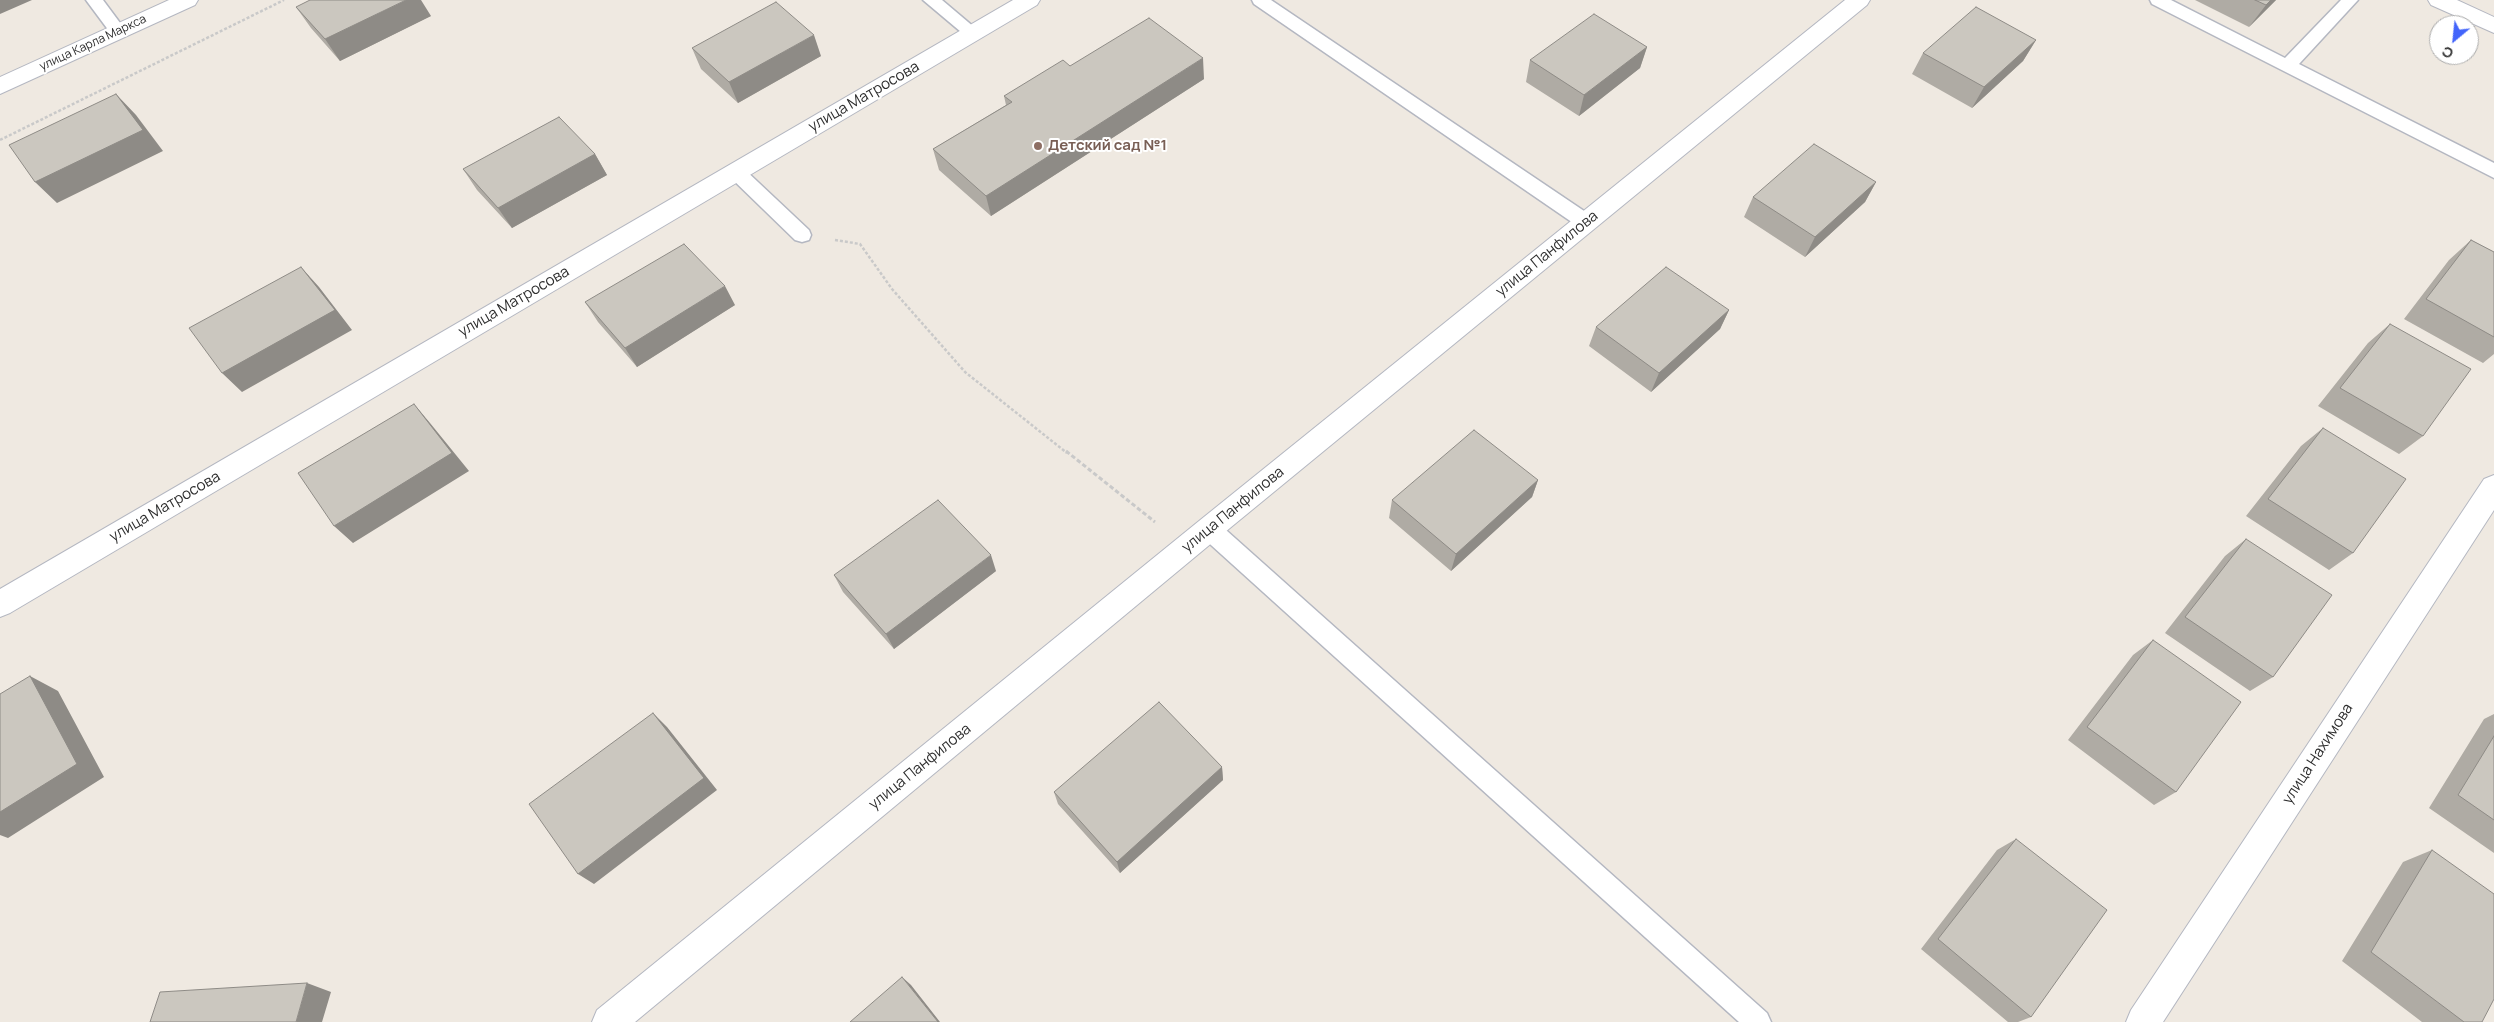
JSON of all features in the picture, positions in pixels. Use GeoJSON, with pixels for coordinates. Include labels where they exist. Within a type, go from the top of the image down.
{"type":"FeatureCollection","features":[{"type":"Feature","properties":{"kind":"street","name":"улица Карла Маркса"},"geometry":{"type":"LineString","coordinates":[[0,86],[186,0]]}},
{"type":"Feature","properties":{"kind":"street","name":"улица Матросова"},"geometry":{"type":"LineString","coordinates":[[0,604],[1029,0]]}},
{"type":"Feature","properties":{"kind":"street","name":"улица Панфилова"},"geometry":{"type":"LineString","coordinates":[[609,1022],[1209,529],[1859,0]]}},
{"type":"Feature","properties":{"kind":"street"},"geometry":{"type":"LineString","coordinates":[[2439,0],[2494,26]]}},
{"type":"Feature","properties":{"kind":"street","name":"улица Нахимова"},"geometry":{"type":"LineString","coordinates":[[2143,1022],[2494,487]]}},
{"type":"Feature","properties":{"kind":"lane"},"geometry":{"type":"LineString","coordinates":[[94,0],[118,31]]}},
{"type":"Feature","properties":{"kind":"lane"},"geometry":{"type":"LineString","coordinates":[[931,0],[973,33]]}},
{"type":"Feature","properties":{"kind":"lane"},"geometry":{"type":"LineString","coordinates":[[1260,0],[1586,222]]}},
{"type":"Feature","properties":{"kind":"lane"},"geometry":{"type":"LineString","coordinates":[[2158,0],[2494,171]]}},
{"type":"Feature","properties":{"kind":"lane"},"geometry":{"type":"LineString","coordinates":[[2287,66],[2350,0]]}},
{"type":"Feature","properties":{"kind":"lane"},"geometry":{"type":"LineString","coordinates":[[736,172],[802,235]]}},
{"type":"Feature","properties":{"kind":"lane"},"geometry":{"type":"LineString","coordinates":[[1209,529],[1758,1022]]}},
{"type":"Feature","properties":{"kind":"path"},"geometry":{"type":"LineString","coordinates":[[0,140],[284,0]]}},
{"type":"Feature","properties":{"kind":"path"},"geometry":{"type":"LineString","coordinates":[[802,235],[860,244],[892,289],[964,372],[1187,547]]}},
{"type":"Feature","properties":{"kind":"building"},"geometry":{"type":"Polygon","coordinates":[[[310,0],[406,0],[325,39],[296,7],[310,0]]]}},
{"type":"Feature","properties":{"kind":"building"},"geometry":{"type":"Polygon","coordinates":[[[2255,0],[2271,0],[2266,5],[2255,0]]]}},
{"type":"Feature","properties":{"kind":"building"},"geometry":{"type":"Polygon","coordinates":[[[776,2],[814,35],[729,82],[692,48],[776,2]]]}},
{"type":"Feature","properties":{"kind":"building"},"geometry":{"type":"Polygon","coordinates":[[[1976,7],[2036,40],[1984,87],[1923,53],[1976,7]]]}},
{"type":"Feature","properties":{"kind":"building"},"geometry":{"type":"Polygon","coordinates":[[[1594,14],[1647,47],[1584,95],[1530,60],[1594,14]]]}},
{"type":"Feature","properties":{"kind":"building","name":"Детский сад №1"},"geometry":{"type":"Polygon","coordinates":[[[1149,18],[1203,58],[986,196],[933,149],[1012,102],[1004,96],[1063,60],[1070,66],[1149,18]]]}},
{"type":"Feature","properties":{"kind":"building"},"geometry":{"type":"Polygon","coordinates":[[[116,94],[143,130],[35,182],[9,145],[116,94]]]}},
{"type":"Feature","properties":{"kind":"building"},"geometry":{"type":"Polygon","coordinates":[[[559,117],[595,154],[498,208],[463,169],[559,117]]]}},
{"type":"Feature","properties":{"kind":"building"},"geometry":{"type":"Polygon","coordinates":[[[1814,144],[1876,182],[1815,237],[1753,197],[1814,144]]]}},
{"type":"Feature","properties":{"kind":"building"},"geometry":{"type":"Polygon","coordinates":[[[2471,240],[2494,252],[2494,337],[2426,299],[2471,240]]]}},
{"type":"Feature","properties":{"kind":"building"},"geometry":{"type":"Polygon","coordinates":[[[684,244],[725,286],[625,348],[585,302],[684,244]]]}},
{"type":"Feature","properties":{"kind":"building"},"geometry":{"type":"Polygon","coordinates":[[[301,267],[335,310],[222,373],[189,328],[301,267]]]}},
{"type":"Feature","properties":{"kind":"building"},"geometry":{"type":"Polygon","coordinates":[[[1666,267],[1729,310],[1659,373],[1596,327],[1666,267]]]}},
{"type":"Feature","properties":{"kind":"building"},"geometry":{"type":"Polygon","coordinates":[[[2390,324],[2471,369],[2423,436],[2340,388],[2390,324]]]}},
{"type":"Feature","properties":{"kind":"building"},"geometry":{"type":"Polygon","coordinates":[[[414,404],[452,453],[334,526],[298,473],[414,404]]]}},
{"type":"Feature","properties":{"kind":"building"},"geometry":{"type":"Polygon","coordinates":[[[2323,428],[2406,479],[2353,553],[2268,499],[2323,428]]]}},
{"type":"Feature","properties":{"kind":"building"},"geometry":{"type":"Polygon","coordinates":[[[1474,430],[1538,480],[1456,554],[1392,500],[1474,430]]]}},
{"type":"Feature","properties":{"kind":"building"},"geometry":{"type":"Polygon","coordinates":[[[938,500],[991,555],[886,634],[834,575],[938,500]]]}},
{"type":"Feature","properties":{"kind":"building"},"geometry":{"type":"Polygon","coordinates":[[[2246,539],[2332,595],[2273,677],[2185,617],[2246,539]]]}},
{"type":"Feature","properties":{"kind":"building"},"geometry":{"type":"Polygon","coordinates":[[[2153,640],[2241,702],[2176,792],[2087,727],[2153,640]]]}},
{"type":"Feature","properties":{"kind":"building"},"geometry":{"type":"Polygon","coordinates":[[[30,676],[77,764],[0,812],[0,694],[30,676]]]}},
{"type":"Feature","properties":{"kind":"building"},"geometry":{"type":"Polygon","coordinates":[[[1159,702],[1222,767],[1117,862],[1054,792],[1159,702]]]}},
{"type":"Feature","properties":{"kind":"building"},"geometry":{"type":"Polygon","coordinates":[[[653,713],[704,778],[578,874],[529,804],[653,713]]]}},
{"type":"Feature","properties":{"kind":"building"},"geometry":{"type":"Polygon","coordinates":[[[2494,736],[2494,820],[2458,795],[2494,736]]]}},
{"type":"Feature","properties":{"kind":"building"},"geometry":{"type":"Polygon","coordinates":[[[2016,839],[2107,910],[2031,1017],[1938,939],[2016,839]]]}},
{"type":"Feature","properties":{"kind":"building"},"geometry":{"type":"Polygon","coordinates":[[[2432,850],[2494,894],[2494,999],[2482,1022],[2464,1022],[2371,952],[2432,850]]]}},
{"type":"Feature","properties":{"kind":"building"},"geometry":{"type":"Polygon","coordinates":[[[902,977],[938,1022],[850,1022],[902,977]]]}},
{"type":"Feature","properties":{"kind":"building"},"geometry":{"type":"Polygon","coordinates":[[[307,983],[296,1022],[150,1022],[160,992],[307,983]]]}},
{"type":"Feature","properties":{"kind":"place","name":"Детский сад №1"},"geometry":{"type":"Point","coordinates":[1038,146]}}]}
